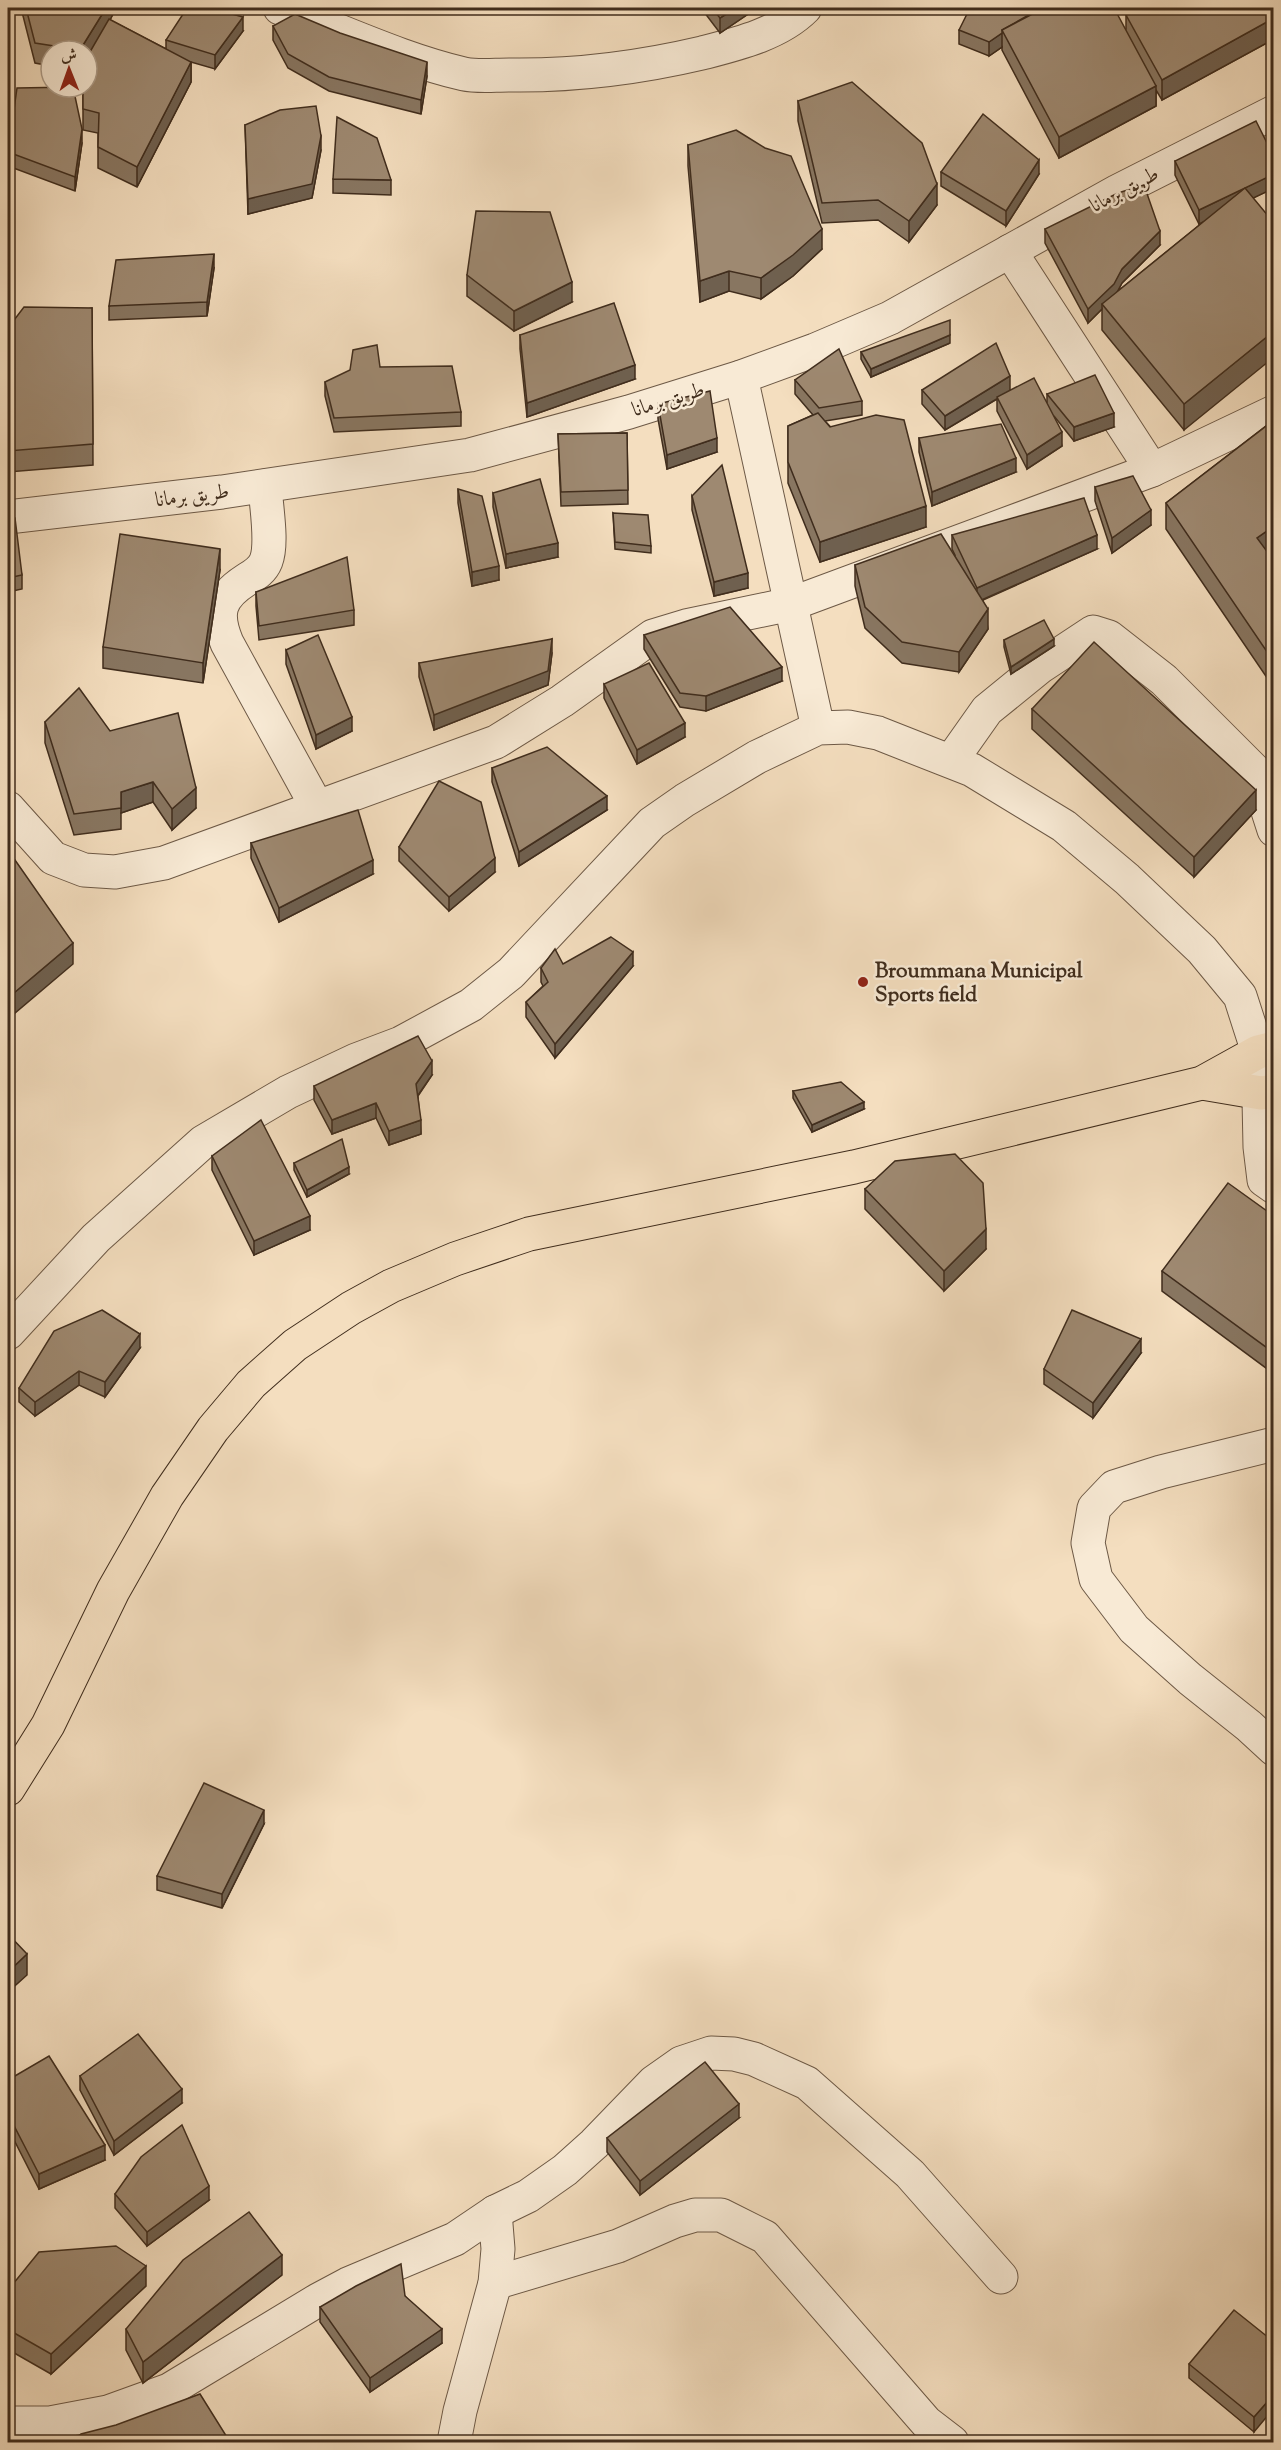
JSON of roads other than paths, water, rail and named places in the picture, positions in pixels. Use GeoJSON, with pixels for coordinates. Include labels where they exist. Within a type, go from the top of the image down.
{"type":"FeatureCollection","features":[{"type":"Feature","properties":{"kind":"main road"},"geometry":{"type":"LineString","coordinates":[[8,1789],[48,1725],[113,1591],[162,1505],[213,1429],[251,1384],[295,1345],[351,1308],[391,1286],[455,1259],[530,1234],[854,1167],[1202,1083],[1266,1050]]}},
{"type":"Feature","properties":{"kind":"main road"},"geometry":{"type":"LineString","coordinates":[[1202,1083],[1267,1092]]}},
{"type":"Feature","properties":{"kind":"street"},"geometry":{"type":"LineString","coordinates":[[280,8],[404,57],[466,75],[525,76],[617,71],[688,56],[765,34],[805,8]]}},
{"type":"Feature","properties":{"kind":"street","name":"طريق برمانا"},"geometry":{"type":"LineString","coordinates":[[8,517],[265,486],[470,455],[629,412],[741,377],[815,350],[890,318],[1118,191],[1274,112]]}},
{"type":"Feature","properties":{"kind":"street"},"geometry":{"type":"LineString","coordinates":[[1010,251],[1152,470]]}},
{"type":"Feature","properties":{"kind":"street"},"geometry":{"type":"LineString","coordinates":[[741,377],[818,728]]}},
{"type":"Feature","properties":{"kind":"street"},"geometry":{"type":"LineString","coordinates":[[8,808],[53,858],[84,870],[115,872],[164,863],[496,742],[562,701],[653,636],[686,626],[790,604],[1152,470],[1274,412]]}},
{"type":"Feature","properties":{"kind":"street"},"geometry":{"type":"LineString","coordinates":[[265,486],[269,548],[266,562],[257,573],[230,591],[220,607],[219,626],[317,807]]}},
{"type":"Feature","properties":{"kind":"street"},"geometry":{"type":"LineString","coordinates":[[951,762],[987,710],[1040,667],[1093,632],[1109,637],[1164,680],[1255,771],[1274,830]]}},
{"type":"Feature","properties":{"kind":"street"},"geometry":{"type":"LineString","coordinates":[[8,1332],[96,1238],[203,1142],[288,1092],[356,1060],[401,1043],[471,1005],[511,973],[652,823],[685,800],[757,757],[818,728],[848,727],[878,733],[972,770],[1064,826],[1126,879],[1202,950],[1240,996],[1266,1050],[1267,1092],[1260,1147],[1264,1180],[1274,1187]]}},
{"type":"Feature","properties":{"kind":"street"},"geometry":{"type":"LineString","coordinates":[[1274,1444],[1161,1472],[1114,1487],[1094,1508],[1088,1543],[1096,1579],[1134,1629],[1190,1679],[1250,1726],[1274,1749]]}},
{"type":"Feature","properties":{"kind":"street"},"geometry":{"type":"LineString","coordinates":[[8,2423],[50,2423],[108,2412],[170,2390],[318,2300],[348,2284],[455,2239],[495,2212],[528,2196],[565,2170],[594,2144],[654,2082],[681,2063],[711,2053],[734,2054],[754,2059],[807,2083],[910,2174],[1001,2277]]}},
{"type":"Feature","properties":{"kind":"street"},"geometry":{"type":"LineString","coordinates":[[454,2442],[459,2411],[495,2283],[498,2249],[495,2212]]}},
{"type":"Feature","properties":{"kind":"street"},"geometry":{"type":"LineString","coordinates":[[495,2283],[618,2246],[675,2220],[694,2215],[721,2215],[765,2237],[926,2422],[952,2442]]}},
{"type":"Feature","properties":{"kind":"place","name":"Broummana Municipal Sports field"},"geometry":{"type":"Point","coordinates":[863,982]}}]}
